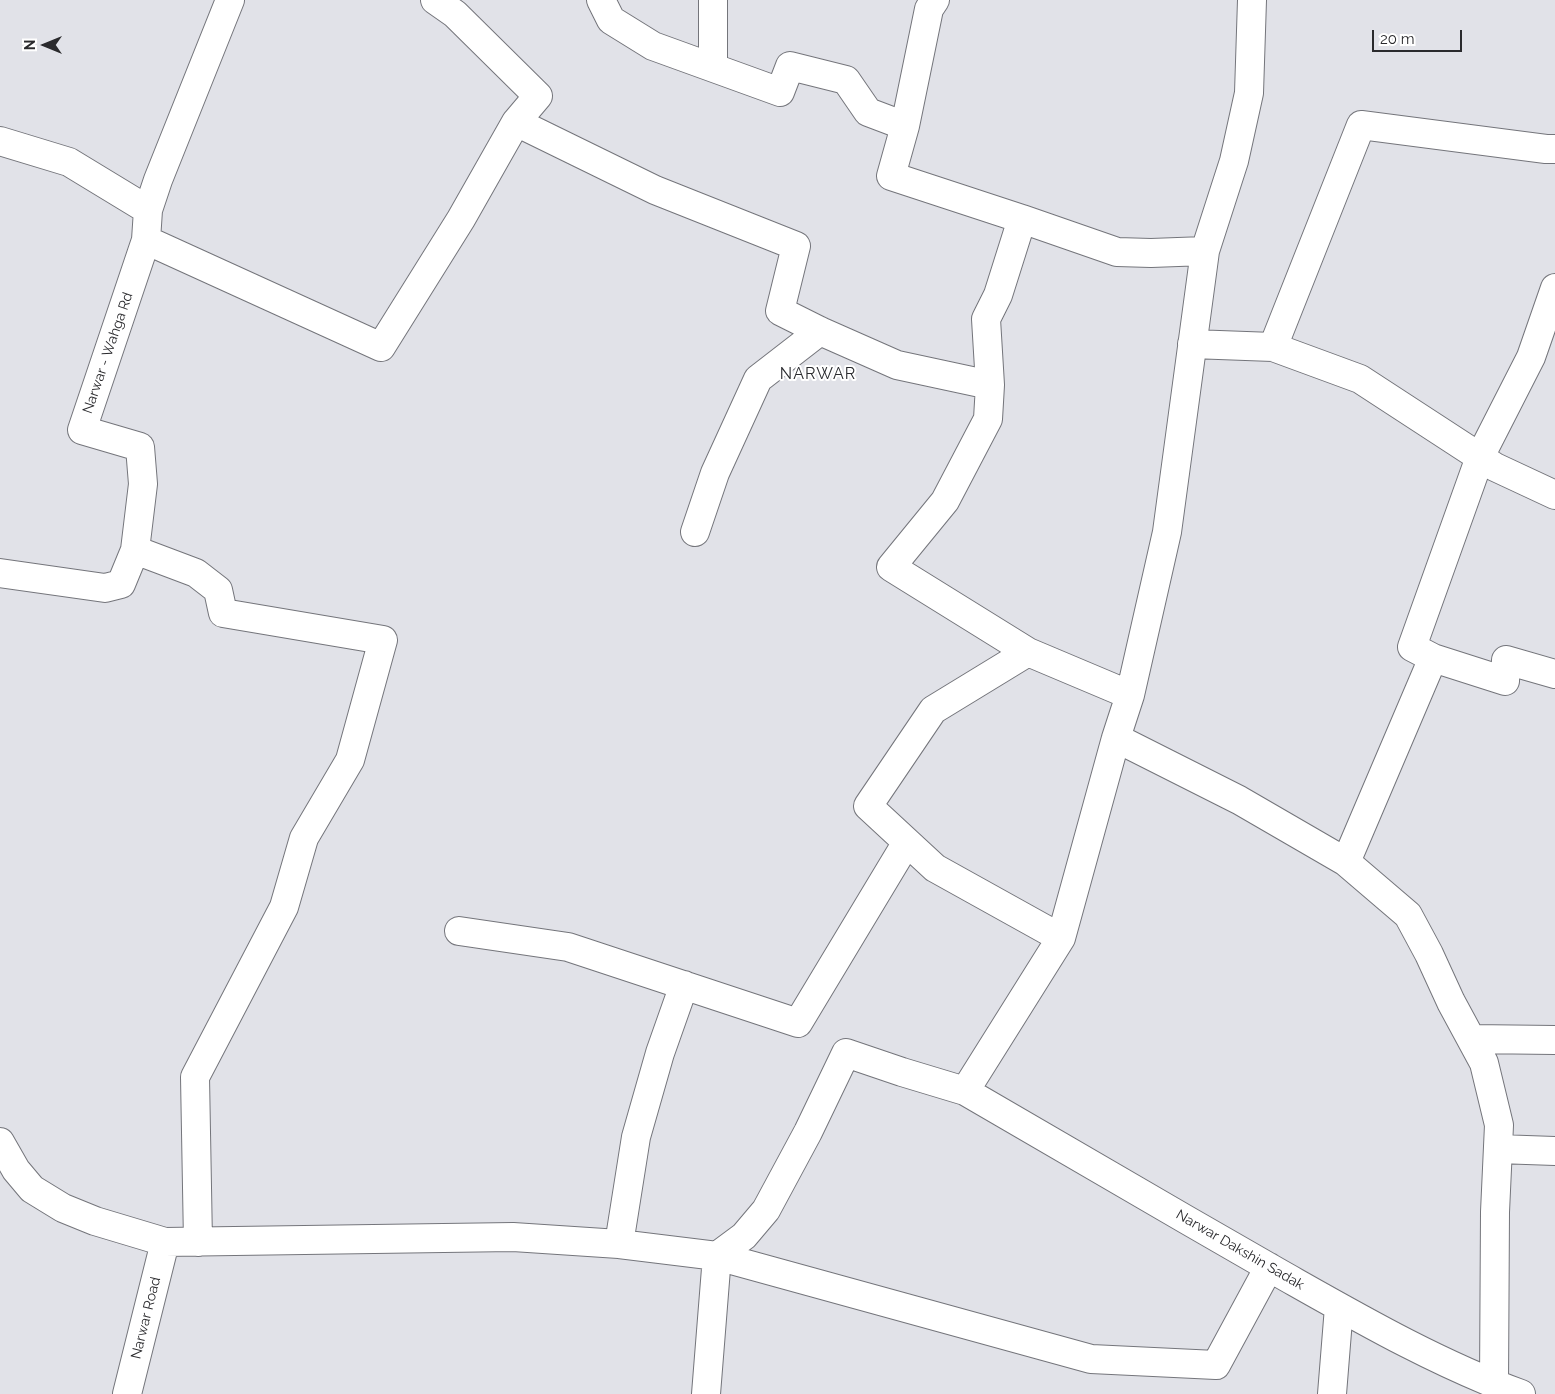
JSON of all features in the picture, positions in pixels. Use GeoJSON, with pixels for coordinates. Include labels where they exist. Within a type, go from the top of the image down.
{"type":"FeatureCollection","features":[{"type":"Feature","properties":{"kind":"street","name":"Narwar - Wahga Rd"},"geometry":{"type":"LineString","coordinates":[[0,573],[105,588],[121,584],[135,550],[143,484],[140,447],[82,430],[146,240],[148,210],[230,0]]}},
{"type":"Feature","properties":{"kind":"street"},"geometry":{"type":"LineString","coordinates":[[146,240],[382,347],[461,220],[516,122],[538,96],[455,14],[435,0]]}},
{"type":"Feature","properties":{"kind":"street"},"geometry":{"type":"LineString","coordinates":[[601,0],[611,20],[653,46],[780,92],[790,66],[846,80],[868,112],[905,126]]}},
{"type":"Feature","properties":{"kind":"street"},"geometry":{"type":"LineString","coordinates":[[713,0],[713,68]]}},
{"type":"Feature","properties":{"kind":"street"},"geometry":{"type":"LineString","coordinates":[[935,0],[930,9],[905,126],[891,176],[1118,252],[1205,251]]}},
{"type":"Feature","properties":{"kind":"street"},"geometry":{"type":"LineString","coordinates":[[965,1091],[1061,938],[1116,738],[1130,695],[1167,532],[1205,251],[1234,161],[1249,93],[1252,0]]}},
{"type":"Feature","properties":{"kind":"street"},"geometry":{"type":"LineString","coordinates":[[516,122],[655,190],[796,246],[780,311],[897,365],[990,385]]}},
{"type":"Feature","properties":{"kind":"street"},"geometry":{"type":"LineString","coordinates":[[1272,347],[1361,125],[1555,149]]}},
{"type":"Feature","properties":{"kind":"street"},"geometry":{"type":"LineString","coordinates":[[0,141],[69,162],[148,210]]}},
{"type":"Feature","properties":{"kind":"street"},"geometry":{"type":"LineString","coordinates":[[1022,220],[998,296],[986,319],[990,385],[988,419],[945,501],[891,567],[1028,652],[1130,695]]}},
{"type":"Feature","properties":{"kind":"street"},"geometry":{"type":"LineString","coordinates":[[1555,288],[1531,357],[1480,457],[1412,647],[1433,658],[1505,681],[1506,660],[1555,674]]}},
{"type":"Feature","properties":{"kind":"street"},"geometry":{"type":"LineString","coordinates":[[695,532],[714,473],[758,379],[820,331]]}},
{"type":"Feature","properties":{"kind":"street"},"geometry":{"type":"LineString","coordinates":[[1192,344],[1272,347],[1360,379],[1495,467],[1555,495]]}},
{"type":"Feature","properties":{"kind":"street"},"geometry":{"type":"LineString","coordinates":[[135,550],[196,573],[218,590],[223,613],[384,640],[350,760],[304,838],[284,907],[195,1077],[198,1242]]}},
{"type":"Feature","properties":{"kind":"street"},"geometry":{"type":"LineString","coordinates":[[1028,652],[933,710],[868,806],[935,868],[1061,938]]}},
{"type":"Feature","properties":{"kind":"street"},"geometry":{"type":"LineString","coordinates":[[1346,862],[1433,658]]}},
{"type":"Feature","properties":{"kind":"street"},"geometry":{"type":"LineString","coordinates":[[1116,738],[1239,800],[1346,862],[1408,914],[1451,1002],[1484,1063],[1499,1125],[1495,1212],[1494,1384]]}},
{"type":"Feature","properties":{"kind":"street"},"geometry":{"type":"LineString","coordinates":[[459,931],[568,947],[798,1023],[907,842]]}},
{"type":"Feature","properties":{"kind":"street"},"geometry":{"type":"LineString","coordinates":[[619,1244],[636,1137],[660,1053],[684,985]]}},
{"type":"Feature","properties":{"kind":"street"},"geometry":{"type":"LineString","coordinates":[[1472,1039],[1555,1040]]}},
{"type":"Feature","properties":{"kind":"street","name":"Narwar Dakshin Sadak"},"geometry":{"type":"LineString","coordinates":[[716,1256],[744,1236],[766,1210],[808,1132],[846,1053],[965,1091],[1383,1332],[1494,1384],[1521,1394]]}},
{"type":"Feature","properties":{"kind":"street"},"geometry":{"type":"LineString","coordinates":[[0,1142],[16,1170],[32,1190],[63,1208],[95,1221],[165,1242],[513,1237],[619,1244],[716,1256],[1090,1359],[1216,1365],[1268,1267]]}},
{"type":"Feature","properties":{"kind":"street"},"geometry":{"type":"LineString","coordinates":[[1498,1148],[1555,1151]]}},
{"type":"Feature","properties":{"kind":"street","name":"Narwar Road"},"geometry":{"type":"LineString","coordinates":[[127,1394],[165,1242]]}},
{"type":"Feature","properties":{"kind":"street"},"geometry":{"type":"LineString","coordinates":[[706,1394],[716,1256]]}},
{"type":"Feature","properties":{"kind":"street"},"geometry":{"type":"LineString","coordinates":[[1332,1394],[1339,1307]]}},
{"type":"Feature","properties":{"kind":"district","name":"NARWAR"},"geometry":{"type":"Point","coordinates":[818,374]}}]}
